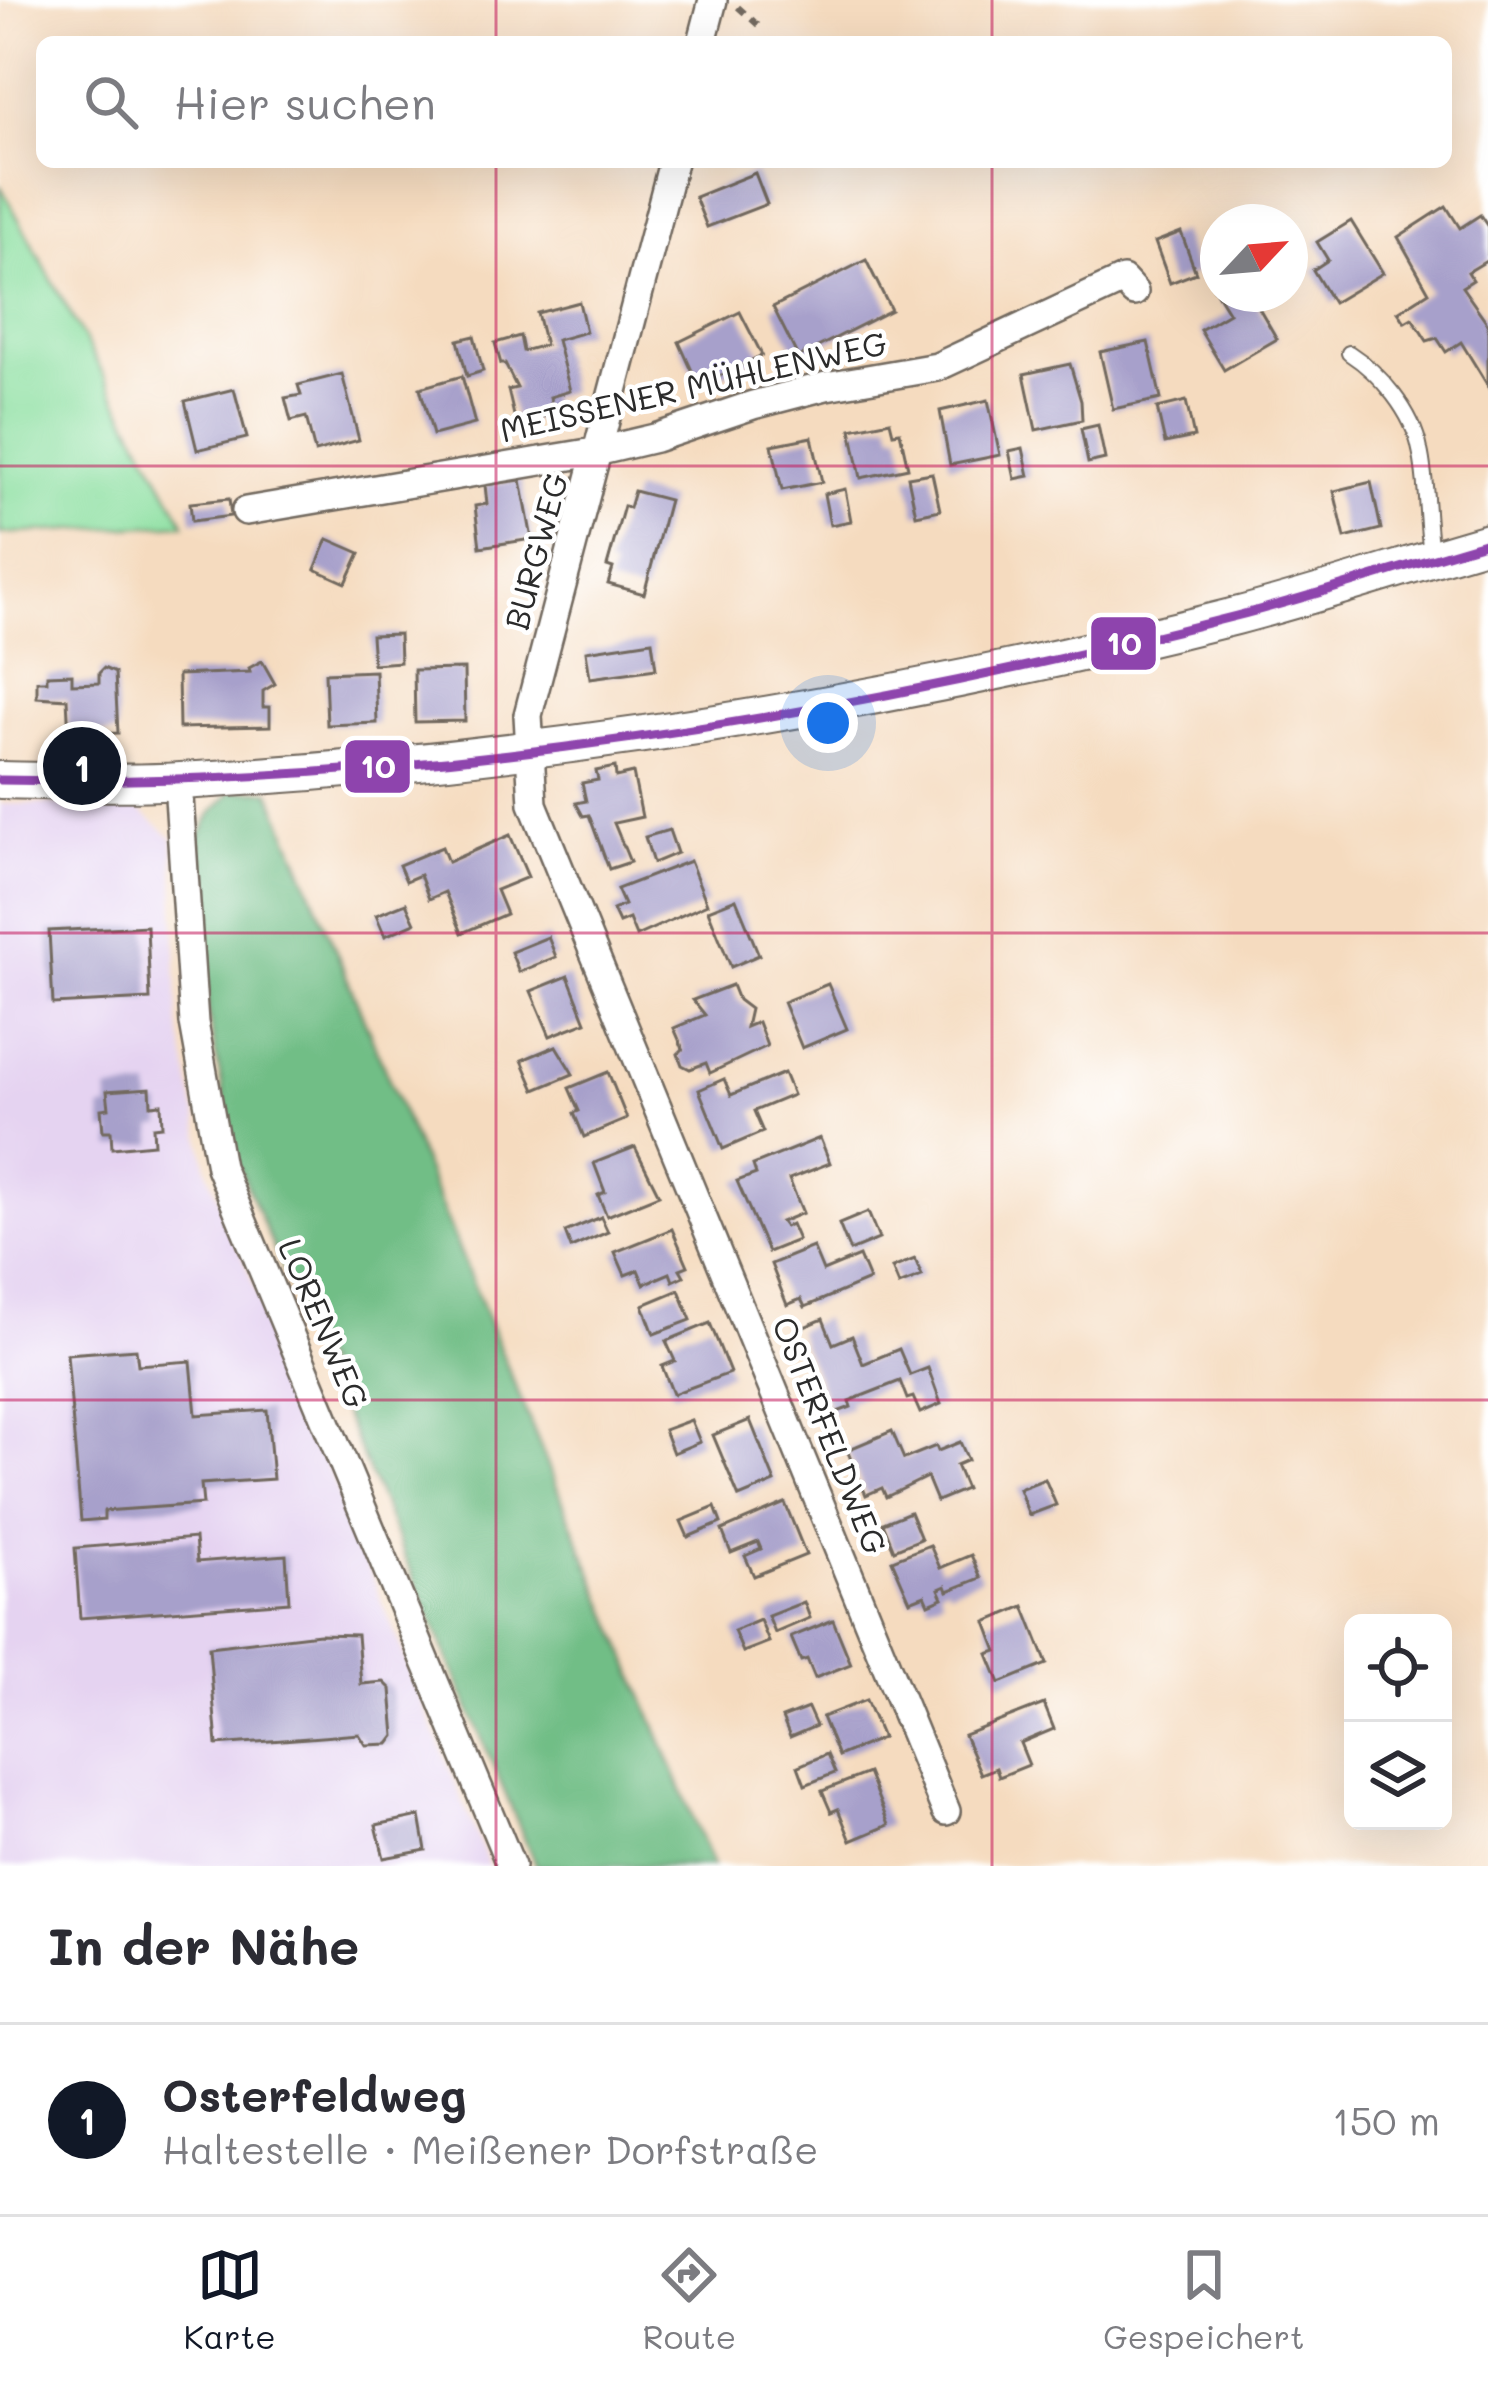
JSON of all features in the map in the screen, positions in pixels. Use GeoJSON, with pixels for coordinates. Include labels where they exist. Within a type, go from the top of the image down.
{"type":"FeatureCollection","features":[{"type":"Feature","properties":{"kind":"street"},"geometry":{"type":"LineString","coordinates":[[703,36],[712,0]]}},
{"type":"Feature","properties":{"kind":"street","name":"BURGWEG"},"geometry":{"type":"LineString","coordinates":[[530,749],[528,715],[671,168]]}},
{"type":"Feature","properties":{"kind":"street","name":"MEISSENER MÜHLENWEG"},"geometry":{"type":"LineString","coordinates":[[246,511],[655,438],[826,386],[937,368],[1114,283],[1128,282],[1134,292]]}},
{"type":"Feature","properties":{"kind":"street"},"geometry":{"type":"LineString","coordinates":[[0,780],[178,782],[698,728],[864,698],[1237,615],[1488,542]]}},
{"type":"Feature","properties":{"kind":"street","name":"OSTERFELDWEG"},"geometry":{"type":"LineString","coordinates":[[530,749],[533,804],[946,1811]]}},
{"type":"Feature","properties":{"kind":"street","name":"LORENWEG"},"geometry":{"type":"LineString","coordinates":[[178,782],[194,1023],[220,1167],[512,1866]]}},
{"type":"Feature","properties":{"kind":"lane"},"geometry":{"type":"LineString","coordinates":[[1348,353],[1372,368],[1406,415],[1420,448],[1431,559]]}},
{"type":"Feature","properties":{"kind":"path"},"geometry":{"type":"LineString","coordinates":[[731,0],[759,26]]}},
{"type":"Feature","properties":{"kind":"shaded area"},"geometry":{"type":"Polygon","coordinates":[[[0,804],[133,804],[173,838],[178,1021],[207,1170],[489,1866],[0,1866],[0,804]]]}},
{"type":"Feature","properties":{"kind":"green space"},"geometry":{"type":"Polygon","coordinates":[[[0,185],[185,524],[0,534],[0,185]]]}},
{"type":"Feature","properties":{"kind":"green space"},"geometry":{"type":"Polygon","coordinates":[[[232,791],[270,791],[713,1866],[536,1866],[237,1162],[208,1014],[199,837],[211,814],[232,791]]]}},
{"type":"Feature","properties":{"kind":"building"},"geometry":{"type":"Polygon","coordinates":[[[755,173],[767,204],[707,227],[695,197],[755,173]]]}},
{"type":"Feature","properties":{"kind":"building"},"geometry":{"type":"Polygon","coordinates":[[[1446,206],[1460,228],[1480,215],[1488,227],[1488,260],[1468,272],[1473,280],[1462,287],[1488,324],[1488,386],[1461,342],[1446,352],[1437,338],[1427,341],[1412,318],[1405,322],[1398,312],[1429,292],[1398,237],[1446,206]]]}},
{"type":"Feature","properties":{"kind":"building"},"geometry":{"type":"Polygon","coordinates":[[[1351,221],[1383,273],[1333,303],[1313,270],[1328,260],[1317,242],[1351,221]]]}},
{"type":"Feature","properties":{"kind":"building"},"geometry":{"type":"Polygon","coordinates":[[[1181,232],[1196,273],[1170,283],[1155,242],[1181,232]]]}},
{"type":"Feature","properties":{"kind":"building"},"geometry":{"type":"Polygon","coordinates":[[[866,260],[891,310],[798,357],[773,307],[866,260]]]}},
{"type":"Feature","properties":{"kind":"building"},"geometry":{"type":"Polygon","coordinates":[[[579,302],[586,332],[557,340],[570,391],[550,397],[554,414],[516,424],[508,390],[517,388],[501,364],[495,343],[520,336],[523,351],[545,345],[537,313],[579,302]]]}},
{"type":"Feature","properties":{"kind":"building"},"geometry":{"type":"Polygon","coordinates":[[[740,312],[762,355],[699,386],[679,342],[740,312]]]}},
{"type":"Feature","properties":{"kind":"building"},"geometry":{"type":"Polygon","coordinates":[[[1261,312],[1277,339],[1224,370],[1200,330],[1229,313],[1261,312]]]}},
{"type":"Feature","properties":{"kind":"building"},"geometry":{"type":"Polygon","coordinates":[[[474,336],[483,371],[467,376],[458,340],[474,336]]]}},
{"type":"Feature","properties":{"kind":"building"},"geometry":{"type":"Polygon","coordinates":[[[1148,342],[1161,399],[1113,409],[1100,352],[1148,342]]]}},
{"type":"Feature","properties":{"kind":"building"},"geometry":{"type":"Polygon","coordinates":[[[1070,364],[1082,420],[1036,430],[1024,374],[1070,364]]]}},
{"type":"Feature","properties":{"kind":"building"},"geometry":{"type":"Polygon","coordinates":[[[342,374],[359,440],[315,452],[306,417],[291,421],[285,398],[301,395],[298,385],[342,374]]]}},
{"type":"Feature","properties":{"kind":"building"},"geometry":{"type":"Polygon","coordinates":[[[462,376],[475,424],[433,435],[420,388],[462,376]]]}},
{"type":"Feature","properties":{"kind":"building"},"geometry":{"type":"Polygon","coordinates":[[[234,389],[247,438],[197,450],[185,401],[234,389]]]}},
{"type":"Feature","properties":{"kind":"building"},"geometry":{"type":"Polygon","coordinates":[[[988,400],[1000,455],[950,465],[940,411],[988,400]]]}},
{"type":"Feature","properties":{"kind":"building"},"geometry":{"type":"Polygon","coordinates":[[[1186,401],[1194,437],[1165,443],[1157,408],[1186,401]]]}},
{"type":"Feature","properties":{"kind":"building"},"geometry":{"type":"Polygon","coordinates":[[[890,421],[893,433],[900,432],[908,468],[861,478],[851,429],[890,421]]]}},
{"type":"Feature","properties":{"kind":"building"},"geometry":{"type":"Polygon","coordinates":[[[1098,425],[1105,459],[1088,463],[1081,429],[1098,425]]]}},
{"type":"Feature","properties":{"kind":"building"},"geometry":{"type":"Polygon","coordinates":[[[812,437],[822,482],[782,490],[772,445],[812,437]]]}},
{"type":"Feature","properties":{"kind":"building"},"geometry":{"type":"Polygon","coordinates":[[[1023,448],[1029,476],[1015,479],[1009,451],[1023,448]]]}},
{"type":"Feature","properties":{"kind":"building"},"geometry":{"type":"Polygon","coordinates":[[[932,473],[940,510],[916,515],[908,477],[932,473]]]}},
{"type":"Feature","properties":{"kind":"building"},"geometry":{"type":"Polygon","coordinates":[[[521,480],[532,539],[480,547],[475,506],[487,504],[485,485],[521,480]]]}},
{"type":"Feature","properties":{"kind":"building"},"geometry":{"type":"Polygon","coordinates":[[[1371,482],[1381,529],[1345,538],[1334,491],[1371,482]]]}},
{"type":"Feature","properties":{"kind":"building"},"geometry":{"type":"Polygon","coordinates":[[[845,489],[851,521],[830,525],[824,494],[845,489]]]}},
{"type":"Feature","properties":{"kind":"building"},"geometry":{"type":"Polygon","coordinates":[[[634,491],[669,500],[644,594],[608,584],[613,568],[607,566],[624,506],[629,508],[634,491]]]}},
{"type":"Feature","properties":{"kind":"building"},"geometry":{"type":"Polygon","coordinates":[[[229,499],[231,516],[192,521],[190,503],[229,499]]]}},
{"type":"Feature","properties":{"kind":"building"},"geometry":{"type":"Polygon","coordinates":[[[328,539],[360,553],[346,583],[315,569],[328,539]]]}},
{"type":"Feature","properties":{"kind":"building"},"geometry":{"type":"Polygon","coordinates":[[[399,634],[400,662],[373,664],[371,635],[399,634]]]}},
{"type":"Feature","properties":{"kind":"building"},"geometry":{"type":"Polygon","coordinates":[[[652,641],[656,669],[590,678],[586,651],[652,641]]]}},
{"type":"Feature","properties":{"kind":"building"},"geometry":{"type":"Polygon","coordinates":[[[262,661],[275,684],[263,691],[263,707],[270,707],[270,726],[179,728],[178,675],[250,672],[249,668],[262,661]]]}},
{"type":"Feature","properties":{"kind":"building"},"geometry":{"type":"Polygon","coordinates":[[[104,668],[115,673],[118,733],[69,735],[67,699],[37,697],[37,681],[47,681],[47,675],[72,674],[72,684],[99,683],[104,668]]]}},
{"type":"Feature","properties":{"kind":"building"},"geometry":{"type":"Polygon","coordinates":[[[464,669],[465,721],[415,722],[414,670],[464,669]]]}},
{"type":"Feature","properties":{"kind":"building"},"geometry":{"type":"Polygon","coordinates":[[[375,671],[377,723],[327,725],[325,673],[375,671]]]}},
{"type":"Feature","properties":{"kind":"building"},"geometry":{"type":"Polygon","coordinates":[[[615,767],[616,777],[633,773],[642,817],[614,823],[630,862],[609,869],[589,815],[583,816],[576,803],[586,801],[582,783],[598,780],[596,771],[615,767]]]}},
{"type":"Feature","properties":{"kind":"building"},"geometry":{"type":"Polygon","coordinates":[[[669,830],[677,853],[653,863],[645,837],[669,830]]]}},
{"type":"Feature","properties":{"kind":"building"},"geometry":{"type":"Polygon","coordinates":[[[510,835],[528,877],[496,890],[506,914],[462,933],[445,892],[429,899],[420,875],[406,881],[399,865],[442,847],[448,862],[510,835]]]}},
{"type":"Feature","properties":{"kind":"building"},"geometry":{"type":"Polygon","coordinates":[[[690,861],[707,904],[636,936],[629,919],[619,923],[613,910],[624,905],[617,889],[690,861]]]}},
{"type":"Feature","properties":{"kind":"building"},"geometry":{"type":"Polygon","coordinates":[[[736,899],[759,955],[731,967],[708,910],[736,899]]]}},
{"type":"Feature","properties":{"kind":"building"},"geometry":{"type":"Polygon","coordinates":[[[406,903],[415,923],[385,936],[376,915],[406,903]]]}},
{"type":"Feature","properties":{"kind":"building"},"geometry":{"type":"Polygon","coordinates":[[[147,926],[150,999],[53,1004],[49,931],[147,926]]]}},
{"type":"Feature","properties":{"kind":"building"},"geometry":{"type":"Polygon","coordinates":[[[548,937],[556,957],[519,972],[511,952],[548,937]]]}},
{"type":"Feature","properties":{"kind":"building"},"geometry":{"type":"Polygon","coordinates":[[[568,976],[586,1022],[550,1036],[531,991],[568,976]]]}},
{"type":"Feature","properties":{"kind":"building"},"geometry":{"type":"Polygon","coordinates":[[[828,984],[847,1029],[802,1048],[783,1002],[828,984]]]}},
{"type":"Feature","properties":{"kind":"building"},"geometry":{"type":"Polygon","coordinates":[[[732,985],[738,1000],[750,1009],[746,1027],[758,1022],[767,1046],[710,1073],[706,1063],[690,1069],[682,1065],[678,1054],[683,1049],[674,1028],[705,1015],[693,1000],[732,985]]]}},
{"type":"Feature","properties":{"kind":"building"},"geometry":{"type":"Polygon","coordinates":[[[556,1046],[573,1074],[535,1090],[522,1060],[556,1046]]]}},
{"type":"Feature","properties":{"kind":"building"},"geometry":{"type":"Polygon","coordinates":[[[608,1072],[627,1119],[584,1137],[569,1088],[608,1072]]]}},
{"type":"Feature","properties":{"kind":"building"},"geometry":{"type":"Polygon","coordinates":[[[784,1073],[793,1095],[754,1111],[763,1132],[723,1149],[699,1090],[724,1079],[731,1095],[784,1073]]]}},
{"type":"Feature","properties":{"kind":"building"},"geometry":{"type":"Polygon","coordinates":[[[150,1088],[151,1105],[161,1104],[162,1126],[153,1127],[154,1144],[112,1148],[111,1131],[103,1131],[101,1109],[109,1108],[107,1091],[150,1088]]]}},
{"type":"Feature","properties":{"kind":"building"},"geometry":{"type":"Polygon","coordinates":[[[820,1138],[830,1163],[789,1179],[803,1213],[781,1222],[785,1227],[791,1224],[798,1240],[768,1252],[737,1181],[756,1174],[753,1165],[820,1138]]]}},
{"type":"Feature","properties":{"kind":"building"},"geometry":{"type":"Polygon","coordinates":[[[635,1147],[659,1195],[607,1216],[598,1195],[605,1192],[594,1163],[635,1147]]]}},
{"type":"Feature","properties":{"kind":"building"},"geometry":{"type":"Polygon","coordinates":[[[868,1212],[879,1239],[850,1251],[839,1224],[868,1212]]]}},
{"type":"Feature","properties":{"kind":"building"},"geometry":{"type":"Polygon","coordinates":[[[601,1217],[608,1232],[571,1248],[565,1232],[601,1217]]]}},
{"type":"Feature","properties":{"kind":"building"},"geometry":{"type":"Polygon","coordinates":[[[672,1229],[688,1266],[680,1269],[684,1276],[673,1281],[670,1273],[644,1284],[638,1270],[625,1275],[615,1252],[672,1229]]]}},
{"type":"Feature","properties":{"kind":"building"},"geometry":{"type":"Polygon","coordinates":[[[813,1247],[823,1271],[859,1256],[869,1280],[805,1307],[801,1299],[787,1305],[771,1264],[813,1247]]]}},
{"type":"Feature","properties":{"kind":"building"},"geometry":{"type":"Polygon","coordinates":[[[915,1259],[922,1276],[899,1285],[892,1268],[915,1259]]]}},
{"type":"Feature","properties":{"kind":"building"},"geometry":{"type":"Polygon","coordinates":[[[679,1290],[691,1320],[654,1334],[643,1305],[679,1290]]]}},
{"type":"Feature","properties":{"kind":"building"},"geometry":{"type":"Polygon","coordinates":[[[823,1319],[833,1344],[852,1336],[863,1364],[899,1349],[910,1375],[928,1368],[941,1404],[920,1413],[913,1397],[907,1399],[900,1381],[849,1401],[851,1407],[832,1414],[797,1330],[823,1319]]]}},
{"type":"Feature","properties":{"kind":"building"},"geometry":{"type":"Polygon","coordinates":[[[710,1323],[730,1373],[673,1394],[662,1366],[675,1361],[666,1341],[710,1323]]]}},
{"type":"Feature","properties":{"kind":"building"},"geometry":{"type":"Polygon","coordinates":[[[136,1349],[138,1365],[191,1361],[196,1415],[267,1410],[273,1479],[201,1484],[203,1504],[104,1511],[104,1519],[81,1521],[67,1354],[136,1349]]]}},
{"type":"Feature","properties":{"kind":"building"},"geometry":{"type":"Polygon","coordinates":[[[691,1420],[700,1442],[673,1453],[664,1430],[691,1420]]]}},
{"type":"Feature","properties":{"kind":"building"},"geometry":{"type":"Polygon","coordinates":[[[750,1420],[775,1482],[739,1497],[713,1435],[750,1420]]]}},
{"type":"Feature","properties":{"kind":"building"},"geometry":{"type":"Polygon","coordinates":[[[892,1431],[904,1459],[960,1442],[968,1460],[956,1465],[966,1489],[937,1501],[927,1477],[886,1497],[882,1488],[866,1495],[847,1450],[892,1431]]]}},
{"type":"Feature","properties":{"kind":"building"},"geometry":{"type":"Polygon","coordinates":[[[1045,1479],[1056,1505],[1029,1515],[1019,1489],[1045,1479]]]}},
{"type":"Feature","properties":{"kind":"building"},"geometry":{"type":"Polygon","coordinates":[[[785,1503],[806,1555],[754,1576],[745,1556],[761,1549],[758,1542],[731,1553],[722,1530],[785,1503]]]}},
{"type":"Feature","properties":{"kind":"building"},"geometry":{"type":"Polygon","coordinates":[[[715,1507],[721,1523],[688,1537],[681,1521],[715,1507]]]}},
{"type":"Feature","properties":{"kind":"building"},"geometry":{"type":"Polygon","coordinates":[[[910,1512],[921,1539],[894,1550],[883,1523],[910,1512]]]}},
{"type":"Feature","properties":{"kind":"building"},"geometry":{"type":"Polygon","coordinates":[[[195,1538],[197,1562],[286,1555],[289,1602],[80,1618],[75,1548],[195,1538]]]}},
{"type":"Feature","properties":{"kind":"building"},"geometry":{"type":"Polygon","coordinates":[[[930,1545],[940,1568],[971,1555],[981,1578],[948,1591],[946,1586],[939,1589],[943,1598],[929,1604],[925,1595],[910,1601],[892,1560],[930,1545]]]}},
{"type":"Feature","properties":{"kind":"building"},"geometry":{"type":"Polygon","coordinates":[[[804,1602],[810,1618],[775,1633],[768,1616],[804,1602]]]}},
{"type":"Feature","properties":{"kind":"building"},"geometry":{"type":"Polygon","coordinates":[[[1024,1606],[1047,1664],[1000,1683],[988,1654],[997,1651],[986,1622],[1024,1606]]]}},
{"type":"Feature","properties":{"kind":"building"},"geometry":{"type":"Polygon","coordinates":[[[760,1620],[769,1642],[743,1652],[734,1631],[760,1620]]]}},
{"type":"Feature","properties":{"kind":"building"},"geometry":{"type":"Polygon","coordinates":[[[833,1620],[851,1664],[815,1678],[791,1637],[833,1620]]]}},
{"type":"Feature","properties":{"kind":"building"},"geometry":{"type":"Polygon","coordinates":[[[319,1634],[357,1635],[361,1684],[384,1682],[391,1689],[395,1736],[389,1744],[366,1745],[359,1734],[217,1745],[209,1647],[319,1634]]]}},
{"type":"Feature","properties":{"kind":"building"},"geometry":{"type":"Polygon","coordinates":[[[866,1700],[882,1738],[838,1756],[822,1717],[866,1700]]]}},
{"type":"Feature","properties":{"kind":"building"},"geometry":{"type":"Polygon","coordinates":[[[1044,1704],[1054,1729],[1020,1743],[1029,1765],[999,1777],[996,1768],[981,1774],[964,1735],[1044,1704]]]}},
{"type":"Feature","properties":{"kind":"building"},"geometry":{"type":"Polygon","coordinates":[[[808,1708],[816,1726],[790,1737],[782,1718],[808,1708]]]}},
{"type":"Feature","properties":{"kind":"building"},"geometry":{"type":"Polygon","coordinates":[[[827,1754],[835,1773],[805,1785],[798,1766],[827,1754]]]}},
{"type":"Feature","properties":{"kind":"building"},"geometry":{"type":"Polygon","coordinates":[[[868,1773],[889,1825],[851,1841],[838,1809],[831,1812],[822,1791],[868,1773]]]}},
{"type":"Feature","properties":{"kind":"building"},"geometry":{"type":"Polygon","coordinates":[[[420,1816],[426,1850],[384,1858],[376,1825],[420,1816]]]}},
{"type":"Feature","properties":{"kind":"transit line","name":"10"},"geometry":{"type":"LineString","coordinates":[[0,780],[311,773],[623,740],[778,715],[1085,653],[1299,599],[1488,542]]}},
{"type":"Feature","properties":{"kind":"place","name":"Osterfeldweg"},"geometry":{"type":"Point","coordinates":[82,766]}}]}
